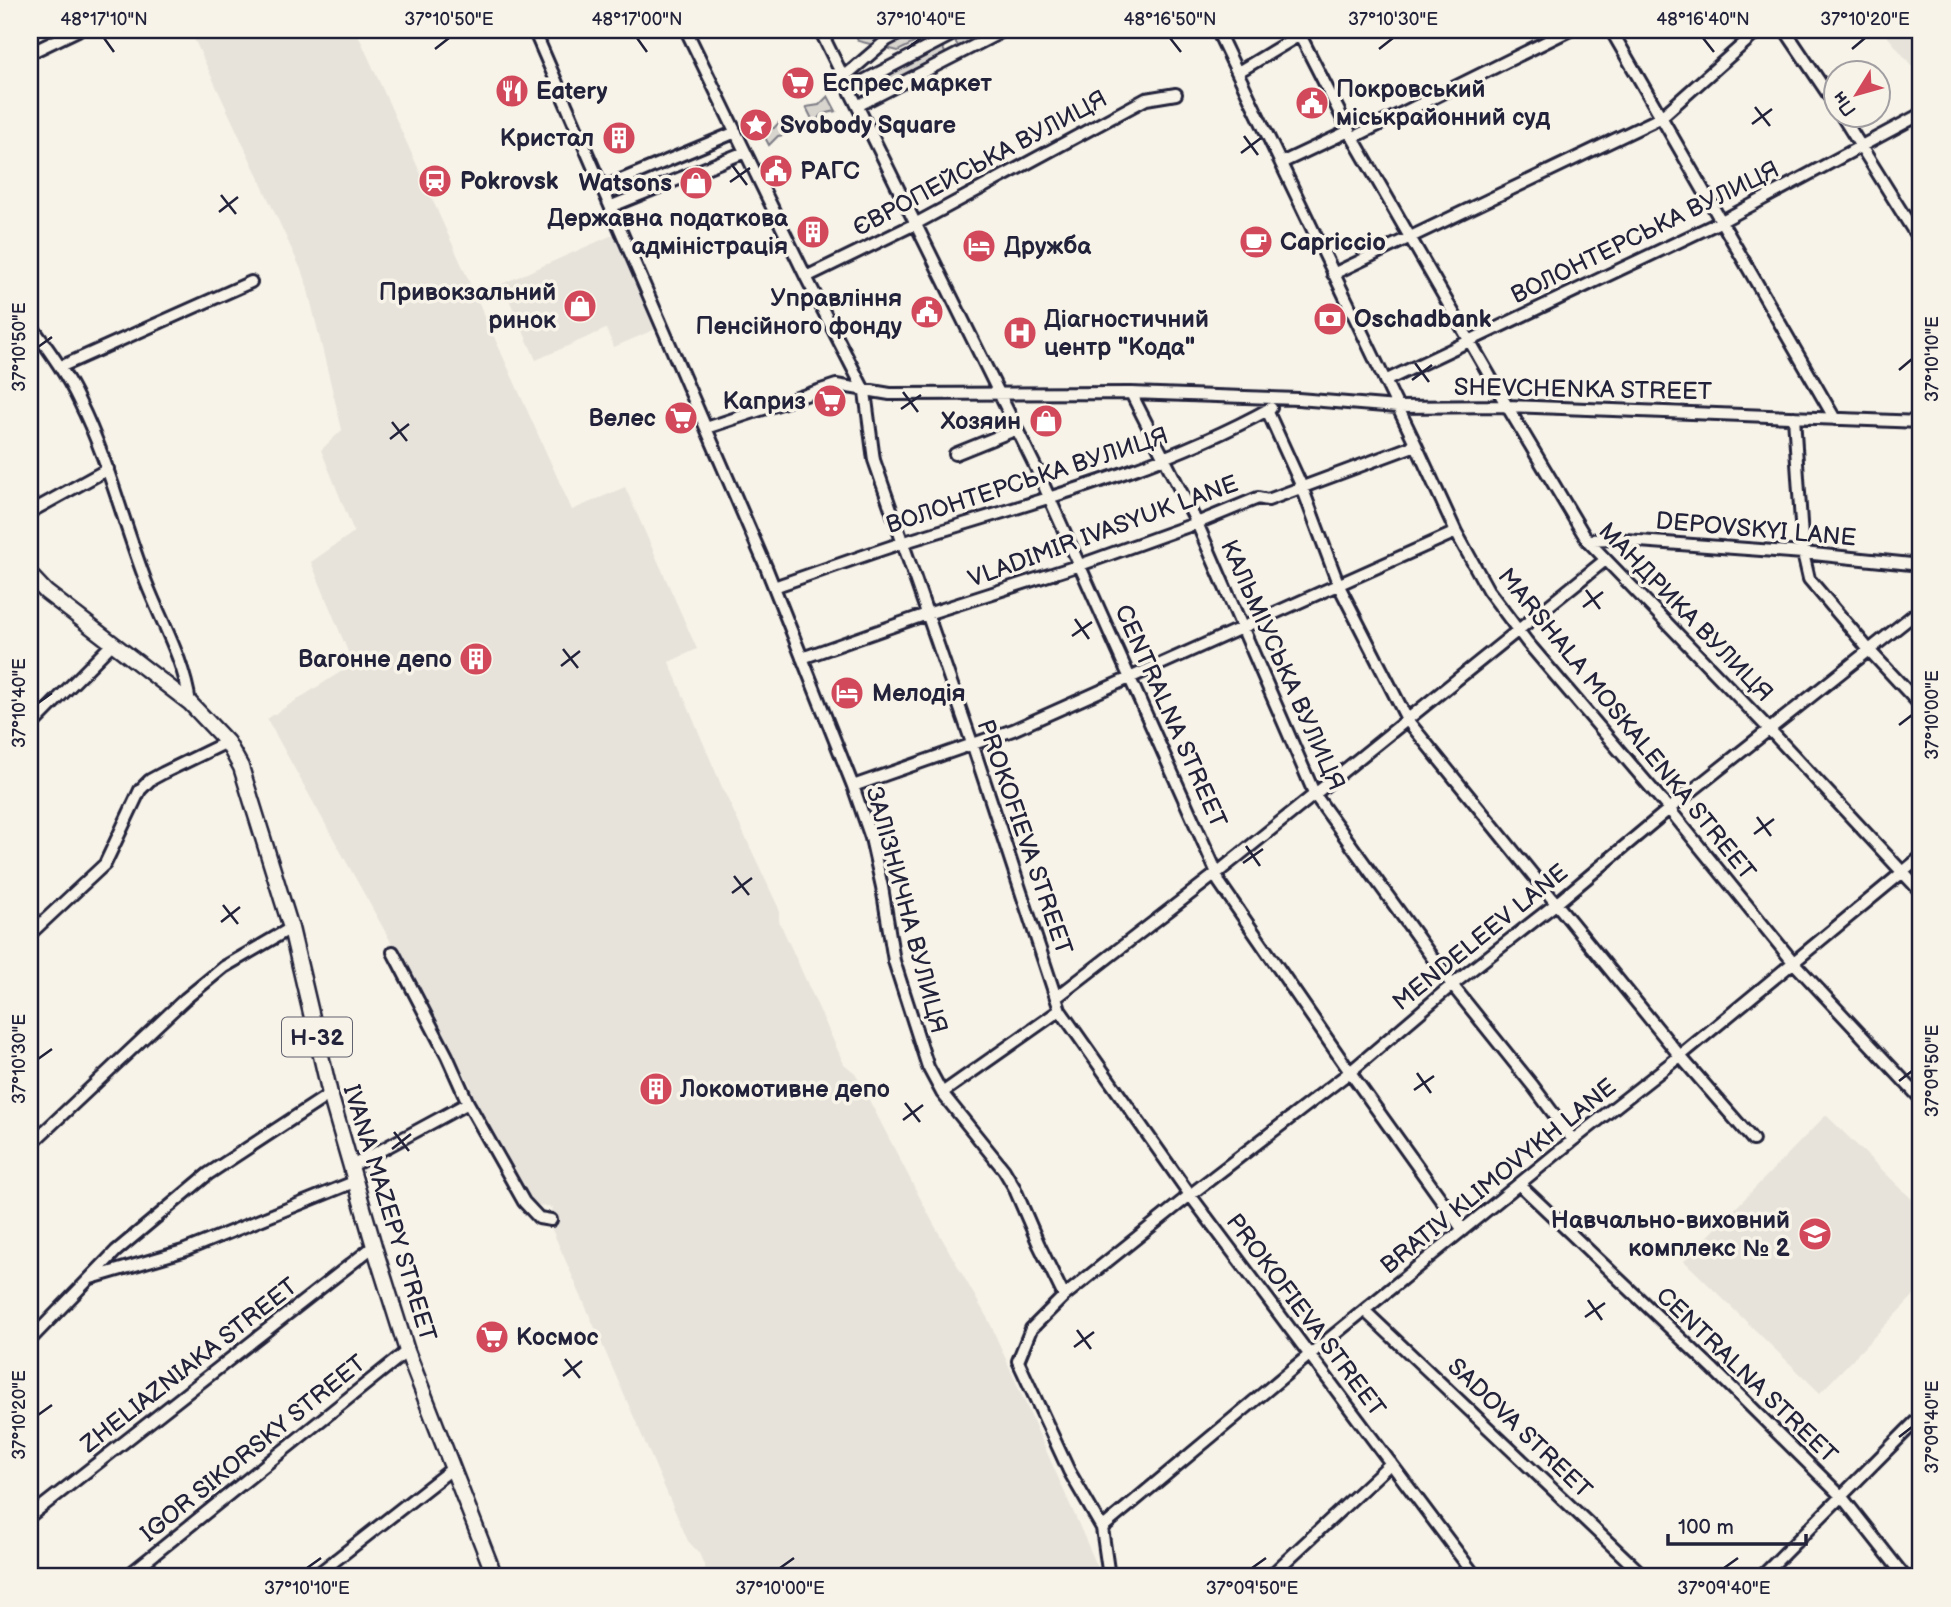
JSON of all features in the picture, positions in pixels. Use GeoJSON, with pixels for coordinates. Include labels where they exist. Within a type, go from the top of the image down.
{"type":"FeatureCollection","features":[{"type":"Feature","properties":{"kind":"main road","name":"IVANA MAZEPY STREET"},"geometry":{"type":"LineString","coordinates":[[30,575],[46,592],[190,703],[228,741],[241,767],[290,928],[330,1094],[374,1247],[407,1351],[495,1577]]}},
{"type":"Feature","properties":{"kind":"street"},"geometry":{"type":"LineString","coordinates":[[30,53],[78,30]]}},
{"type":"Feature","properties":{"kind":"street","name":"ЗАЛІЗНИЧНА ВУЛИЦЯ"},"geometry":{"type":"LineString","coordinates":[[534,30],[604,187],[774,587],[853,786],[874,850],[894,961],[928,1067],[942,1093],[1004,1170],[1064,1296]]}},
{"type":"Feature","properties":{"kind":"street","name":"PROKOFIEVA STREET"},"geometry":{"type":"LineString","coordinates":[[686,30],[865,392],[874,460],[972,743],[1060,1010],[1190,1195],[1308,1356],[1391,1463],[1472,1576]]}},
{"type":"Feature","properties":{"kind":"street","name":"CENTRALNA STREET"},"geometry":{"type":"LineString","coordinates":[[820,30],[845,76],[1050,498],[1219,882],[1463,1230]]}},
{"type":"Feature","properties":{"kind":"street"},"geometry":{"type":"LineString","coordinates":[[845,76],[887,40],[906,30]]}},
{"type":"Feature","properties":{"kind":"street"},"geometry":{"type":"LineString","coordinates":[[850,88],[961,30]]}},
{"type":"Feature","properties":{"kind":"street"},"geometry":{"type":"LineString","coordinates":[[859,105],[1004,30]]}},
{"type":"Feature","properties":{"kind":"street","name":"MARSHALA MOSKALENKA STREET"},"geometry":{"type":"LineString","coordinates":[[1217,30],[1456,532],[1484,582],[1518,631],[1669,809],[1794,963],[1921,1099]]}},
{"type":"Feature","properties":{"kind":"street"},"geometry":{"type":"LineString","coordinates":[[1282,163],[1351,134],[1570,30]]}},
{"type":"Feature","properties":{"kind":"street"},"geometry":{"type":"LineString","coordinates":[[1611,30],[1836,419]]}},
{"type":"Feature","properties":{"kind":"street"},"geometry":{"type":"LineString","coordinates":[[1333,274],[1660,118],[1759,30]]}},
{"type":"Feature","properties":{"kind":"street"},"geometry":{"type":"LineString","coordinates":[[1785,30],[1822,85]]}},
{"type":"Feature","properties":{"kind":"street"},"geometry":{"type":"LineString","coordinates":[[1238,72],[1304,32]]}},
{"type":"Feature","properties":{"kind":"street","name":"МАНДРИКА ВУЛИЦЯ"},"geometry":{"type":"LineString","coordinates":[[1304,32],[1351,134],[1507,407],[1587,540],[1604,561],[1770,730],[1921,892]]}},
{"type":"Feature","properties":{"kind":"street","name":"ЄВРОПЕЙСЬКА ВУЛИЦЯ"},"geometry":{"type":"LineString","coordinates":[[806,277],[915,224],[1146,99],[1175,94]]}},
{"type":"Feature","properties":{"kind":"street","name":"ВОЛОНТЕРСЬКА ВУЛИЦЯ"},"geometry":{"type":"LineString","coordinates":[[1385,381],[1720,222],[1921,114]]}},
{"type":"Feature","properties":{"kind":"street"},"geometry":{"type":"LineString","coordinates":[[1852,130],[1921,243]]}},
{"type":"Feature","properties":{"kind":"street"},"geometry":{"type":"LineString","coordinates":[[604,187],[736,132]]}},
{"type":"Feature","properties":{"kind":"street"},"geometry":{"type":"LineString","coordinates":[[612,206],[745,152]]}},
{"type":"Feature","properties":{"kind":"street"},"geometry":{"type":"LineString","coordinates":[[60,367],[251,282]]}},
{"type":"Feature","properties":{"kind":"street"},"geometry":{"type":"LineString","coordinates":[[30,324],[60,367],[79,401],[108,469],[146,581],[183,666],[190,703]]}},
{"type":"Feature","properties":{"kind":"street","name":"SHEVCHENKA STREET"},"geometry":{"type":"LineString","coordinates":[[706,428],[836,385],[865,392],[890,394],[1131,393],[1287,399],[1397,407],[1507,407],[1921,422]]}},
{"type":"Feature","properties":{"kind":"street","name":"КАЛЬМІУСЬКА ВУЛИЦЯ"},"geometry":{"type":"LineString","coordinates":[[1131,393],[1197,523],[1315,795],[1452,985],[1573,1140]]}},
{"type":"Feature","properties":{"kind":"street","name":"ВОЛОНТЕРСЬКА ВУЛИЦЯ"},"geometry":{"type":"LineString","coordinates":[[774,587],[903,543],[1050,498],[1163,458],[1252,419],[1287,399]]}},
{"type":"Feature","properties":{"kind":"street"},"geometry":{"type":"LineString","coordinates":[[1267,410],[1302,487],[1339,586],[1408,720],[1680,1056],[1753,1140]]}},
{"type":"Feature","properties":{"kind":"street"},"geometry":{"type":"LineString","coordinates":[[1794,417],[1803,553],[1809,579],[1921,706]]}},
{"type":"Feature","properties":{"kind":"street"},"geometry":{"type":"LineString","coordinates":[[956,454],[1017,429]]}},
{"type":"Feature","properties":{"kind":"street","name":"VLADIMIR IVASYUK LANE"},"geometry":{"type":"LineString","coordinates":[[802,658],[1080,565],[1258,498],[1268,500],[1416,445]]}},
{"type":"Feature","properties":{"kind":"street"},"geometry":{"type":"LineString","coordinates":[[30,512],[108,469]]}},
{"type":"Feature","properties":{"kind":"street"},"geometry":{"type":"LineString","coordinates":[[853,786],[1013,730],[1456,532]]}},
{"type":"Feature","properties":{"kind":"street","name":"DEPOVSKYI LANE"},"geometry":{"type":"LineString","coordinates":[[1587,540],[1612,539],[1803,553],[1921,565]]}},
{"type":"Feature","properties":{"kind":"street"},"geometry":{"type":"LineString","coordinates":[[1057,997],[1315,795],[1604,561]]}},
{"type":"Feature","properties":{"kind":"street","name":"MENDELEEV LANE"},"geometry":{"type":"LineString","coordinates":[[1064,1296],[1350,1072],[1452,985],[1557,903],[1669,809],[1921,609]]}},
{"type":"Feature","properties":{"kind":"street"},"geometry":{"type":"LineString","coordinates":[[30,727],[112,644]]}},
{"type":"Feature","properties":{"kind":"street"},"geometry":{"type":"LineString","coordinates":[[30,934],[105,864],[140,790],[150,780],[228,741]]}},
{"type":"Feature","properties":{"kind":"street","name":"BRATIV KLIMOVYKH LANE"},"geometry":{"type":"LineString","coordinates":[[1102,1528],[1308,1356],[1680,1056],[1921,857]]}},
{"type":"Feature","properties":{"kind":"street"},"geometry":{"type":"LineString","coordinates":[[30,1145],[185,999],[224,967],[290,928]]}},
{"type":"Feature","properties":{"kind":"street"},"geometry":{"type":"LineString","coordinates":[[393,952],[468,1103],[524,1202],[539,1218],[551,1220]]}},
{"type":"Feature","properties":{"kind":"street"},"geometry":{"type":"LineString","coordinates":[[942,1093],[1060,1010]]}},
{"type":"Feature","properties":{"kind":"street"},"geometry":{"type":"LineString","coordinates":[[30,1340],[116,1251],[208,1174],[330,1094]]}},
{"type":"Feature","properties":{"kind":"street"},"geometry":{"type":"LineString","coordinates":[[350,1167],[468,1103]]}},
{"type":"Feature","properties":{"kind":"street"},"geometry":{"type":"LineString","coordinates":[[90,1279],[183,1251],[354,1182]]}},
{"type":"Feature","properties":{"kind":"street","name":"CENTRALNA STREET"},"geometry":{"type":"LineString","coordinates":[[1519,1184],[1713,1369],[1842,1497],[1905,1577]]}},
{"type":"Feature","properties":{"kind":"street","name":"ZHELIAZNIAKA STREET"},"geometry":{"type":"LineString","coordinates":[[30,1516],[374,1247]]}},
{"type":"Feature","properties":{"kind":"street"},"geometry":{"type":"LineString","coordinates":[[1064,1296],[1031,1329],[1018,1361],[1069,1471],[1102,1528],[1109,1577]]}},
{"type":"Feature","properties":{"kind":"street","name":"SADOVA STREET"},"geometry":{"type":"LineString","coordinates":[[1365,1311],[1645,1577]]}},
{"type":"Feature","properties":{"kind":"street","name":"IGOR SIKORSKY STREET"},"geometry":{"type":"LineString","coordinates":[[126,1577],[407,1351]]}},
{"type":"Feature","properties":{"kind":"street"},"geometry":{"type":"LineString","coordinates":[[1761,1577],[1921,1416]]}},
{"type":"Feature","properties":{"kind":"street"},"geometry":{"type":"LineString","coordinates":[[1269,1577],[1391,1463]]}},
{"type":"Feature","properties":{"kind":"street"},"geometry":{"type":"LineString","coordinates":[[314,1577],[453,1468]]}},
{"type":"Feature","properties":{"kind":"shaded area"},"geometry":{"type":"Polygon","coordinates":[[[190,30],[356,30],[572,510],[625,487],[697,649],[669,662],[722,787],[779,909],[779,921],[844,1064],[855,1073],[932,1221],[989,1321],[1102,1577],[709,1577],[699,1553],[688,1541],[550,1225],[552,1208],[530,1203],[469,1093],[471,1086],[267,719],[353,664],[311,562],[354,532],[321,450],[342,430],[305,278],[190,30]]]}},
{"type":"Feature","properties":{"kind":"shaded area"},"geometry":{"type":"Polygon","coordinates":[[[853,30],[940,30],[898,51],[858,41],[853,30]]]}},
{"type":"Feature","properties":{"kind":"shaded area"},"geometry":{"type":"Polygon","coordinates":[[[971,30],[999,30],[960,50],[954,39],[971,30]]]}},
{"type":"Feature","properties":{"kind":"shaded area"},"geometry":{"type":"Polygon","coordinates":[[[1882,30],[1921,30],[1921,77],[1882,30]]]}},
{"type":"Feature","properties":{"kind":"shaded area"},"geometry":{"type":"Polygon","coordinates":[[[941,45],[947,56],[887,88],[881,76],[941,45]]]}},
{"type":"Feature","properties":{"kind":"shaded area"},"geometry":{"type":"Polygon","coordinates":[[[828,96],[836,111],[823,114],[814,123],[806,107],[819,105],[828,96]]]}},
{"type":"Feature","properties":{"kind":"shaded area"},"geometry":{"type":"Polygon","coordinates":[[[783,118],[791,134],[778,136],[769,145],[761,130],[774,128],[783,118]]]}},
{"type":"Feature","properties":{"kind":"shaded area","name":"Привокзальний ринок"},"geometry":{"type":"Polygon","coordinates":[[[617,233],[658,328],[614,347],[606,329],[536,360],[502,284],[617,233]]]}},
{"type":"Feature","properties":{"kind":"shaded area","name":"Навчально-виховний комплекс № 2"},"geometry":{"type":"Polygon","coordinates":[[[1826,1115],[1921,1208],[1921,1288],[1820,1393],[1684,1261],[1826,1115]]]}},
{"type":"Feature","properties":{"kind":"place","name":"Еспрес маркет"},"geometry":{"type":"Point","coordinates":[798,83]}},
{"type":"Feature","properties":{"kind":"place","name":"Eatery"},"geometry":{"type":"Point","coordinates":[512,91]}},
{"type":"Feature","properties":{"kind":"place","name":"Покровський міськрайонний суд"},"geometry":{"type":"Point","coordinates":[1312,103]}},
{"type":"Feature","properties":{"kind":"place","name":"Svobody Square"},"geometry":{"type":"Point","coordinates":[756,125]}},
{"type":"Feature","properties":{"kind":"place","name":"Кристал"},"geometry":{"type":"Point","coordinates":[619,138]}},
{"type":"Feature","properties":{"kind":"place","name":"РАГС"},"geometry":{"type":"Point","coordinates":[776,171]}},
{"type":"Feature","properties":{"kind":"place","name":"Pokrovsk"},"geometry":{"type":"Point","coordinates":[435,181]}},
{"type":"Feature","properties":{"kind":"place","name":"Watsons"},"geometry":{"type":"Point","coordinates":[696,183]}},
{"type":"Feature","properties":{"kind":"place","name":"Державна податкова адміністрація"},"geometry":{"type":"Point","coordinates":[813,232]}},
{"type":"Feature","properties":{"kind":"place","name":"Capriccio"},"geometry":{"type":"Point","coordinates":[1256,242]}},
{"type":"Feature","properties":{"kind":"place","name":"Дружба"},"geometry":{"type":"Point","coordinates":[979,246]}},
{"type":"Feature","properties":{"kind":"place","name":"Привокзальний ринок"},"geometry":{"type":"Point","coordinates":[580,306]}},
{"type":"Feature","properties":{"kind":"place","name":"Управління Пенсійного фонду"},"geometry":{"type":"Point","coordinates":[927,312]}},
{"type":"Feature","properties":{"kind":"place","name":"Oschadbank"},"geometry":{"type":"Point","coordinates":[1330,319]}},
{"type":"Feature","properties":{"kind":"place","name":"Діагностичний центр \"Кода\""},"geometry":{"type":"Point","coordinates":[1020,333]}},
{"type":"Feature","properties":{"kind":"place","name":"Каприз"},"geometry":{"type":"Point","coordinates":[830,401]}},
{"type":"Feature","properties":{"kind":"place","name":"Велес"},"geometry":{"type":"Point","coordinates":[681,418]}},
{"type":"Feature","properties":{"kind":"place","name":"Хозяин"},"geometry":{"type":"Point","coordinates":[1046,421]}},
{"type":"Feature","properties":{"kind":"place","name":"Вагонне депо"},"geometry":{"type":"Point","coordinates":[476,659]}},
{"type":"Feature","properties":{"kind":"place","name":"Мелодія"},"geometry":{"type":"Point","coordinates":[847,693]}},
{"type":"Feature","properties":{"kind":"place","name":"Локомотивне депо"},"geometry":{"type":"Point","coordinates":[656,1089]}},
{"type":"Feature","properties":{"kind":"place","name":"Навчально-виховний комплекс № 2"},"geometry":{"type":"Point","coordinates":[1815,1234]}},
{"type":"Feature","properties":{"kind":"place","name":"Космос"},"geometry":{"type":"Point","coordinates":[492,1337]}}]}
